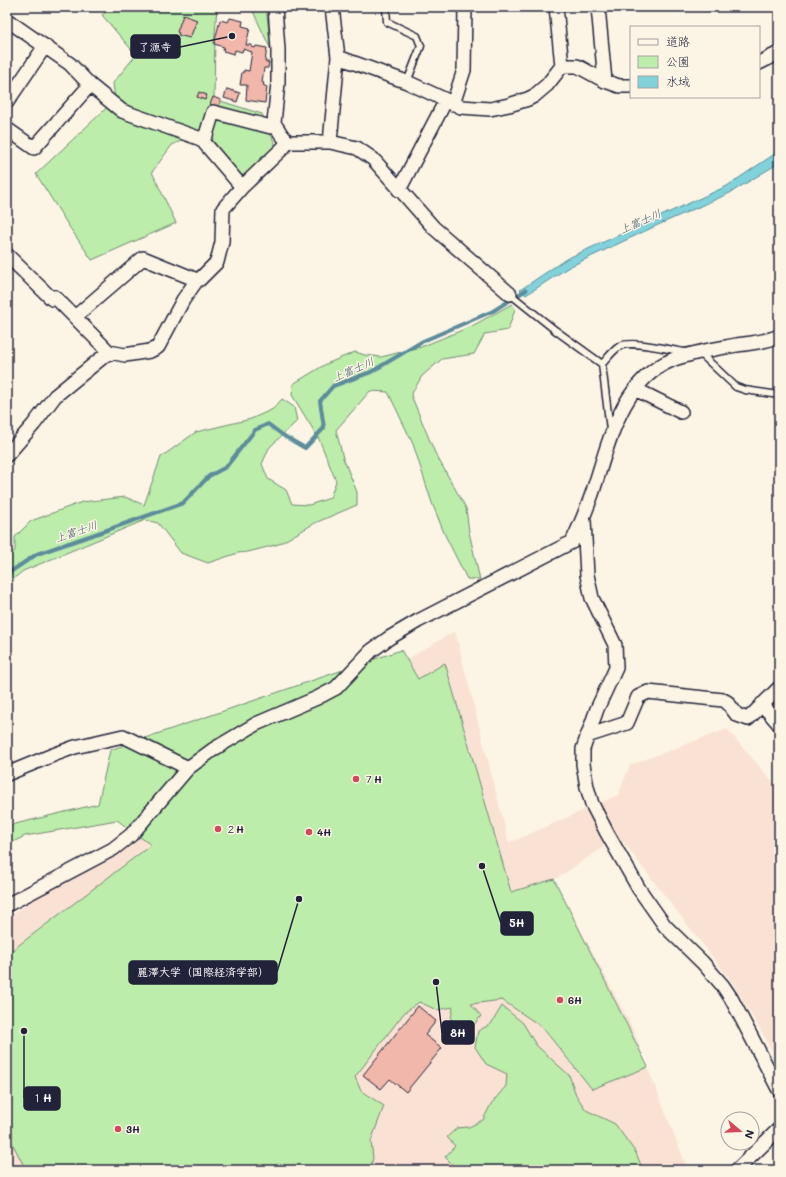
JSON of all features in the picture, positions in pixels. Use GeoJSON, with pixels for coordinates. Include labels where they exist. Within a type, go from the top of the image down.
{"type":"FeatureCollection","features":[{"type":"Feature","properties":{"kind":"street"},"geometry":{"type":"LineString","coordinates":[[275,7],[278,84],[274,123],[281,134],[288,142],[330,142],[357,148],[373,159],[434,228],[510,294]]}},
{"type":"Feature","properties":{"kind":"street"},"geometry":{"type":"LineString","coordinates":[[330,142],[338,57],[332,7]]}},
{"type":"Feature","properties":{"kind":"street"},"geometry":{"type":"LineString","coordinates":[[399,190],[449,102],[464,70],[465,7]]}},
{"type":"Feature","properties":{"kind":"street"},"geometry":{"type":"LineString","coordinates":[[338,57],[407,82],[449,102],[470,108],[490,109],[534,96],[547,85],[562,66],[556,7]]}},
{"type":"Feature","properties":{"kind":"street"},"geometry":{"type":"LineString","coordinates":[[598,7],[605,81]]}},
{"type":"Feature","properties":{"kind":"street"},"geometry":{"type":"LineString","coordinates":[[7,20],[70,64],[90,85],[122,111],[201,139],[242,187]]}},
{"type":"Feature","properties":{"kind":"street"},"geometry":{"type":"LineString","coordinates":[[7,102],[45,46]]}},
{"type":"Feature","properties":{"kind":"street"},"geometry":{"type":"LineString","coordinates":[[760,62],[779,53]]}},
{"type":"Feature","properties":{"kind":"street"},"geometry":{"type":"LineString","coordinates":[[562,66],[577,66],[605,81],[619,86],[630,86]]}},
{"type":"Feature","properties":{"kind":"street"},"geometry":{"type":"LineString","coordinates":[[7,129],[34,148],[90,85]]}},
{"type":"Feature","properties":{"kind":"street"},"geometry":{"type":"LineString","coordinates":[[201,139],[206,135],[213,112],[271,128],[276,126]]}},
{"type":"Feature","properties":{"kind":"street"},"geometry":{"type":"LineString","coordinates":[[7,254],[52,298],[55,297],[109,352],[125,355],[150,351],[158,346],[183,300],[197,280],[200,279],[217,262],[222,242],[223,208],[288,142]]}},
{"type":"Feature","properties":{"kind":"street"},"geometry":{"type":"LineString","coordinates":[[75,317],[143,258],[197,280]]}},
{"type":"Feature","properties":{"kind":"street"},"geometry":{"type":"LineString","coordinates":[[7,905],[113,849],[131,835],[188,768],[214,749],[256,724],[317,698],[336,688],[371,651],[389,638],[418,621],[572,542],[584,518],[611,437],[621,412],[635,389],[654,369],[671,360],[696,352],[762,342],[779,336]]}},
{"type":"Feature","properties":{"kind":"street"},"geometry":{"type":"LineString","coordinates":[[7,455],[34,424],[55,396],[109,352]]}},
{"type":"Feature","properties":{"kind":"street"},"geometry":{"type":"LineString","coordinates":[[635,389],[681,412]]}},
{"type":"Feature","properties":{"kind":"street"},"geometry":{"type":"LineString","coordinates":[[584,518],[587,575],[592,598],[615,645],[616,668],[597,709],[583,749],[583,764],[592,804],[607,834],[639,888],[665,926],[703,963],[723,986],[731,998],[779,1090]]}},
{"type":"Feature","properties":{"kind":"street"},"geometry":{"type":"LineString","coordinates":[[587,736],[627,723],[638,697],[648,692],[723,700],[727,702],[737,715],[748,719],[779,688]]}},
{"type":"Feature","properties":{"kind":"street"},"geometry":{"type":"LineString","coordinates":[[762,704],[779,724]]}},
{"type":"Feature","properties":{"kind":"street"},"geometry":{"type":"LineString","coordinates":[[7,774],[74,748],[123,736],[188,768]]}},
{"type":"Feature","properties":{"kind":"street"},"geometry":{"type":"LineString","coordinates":[[737,1170],[779,1129]]}},
{"type":"Feature","properties":{"kind":"lane"},"geometry":{"type":"LineString","coordinates":[[386,7],[387,22],[417,36],[421,46],[407,82]]}},
{"type":"Feature","properties":{"kind":"lane"},"geometry":{"type":"LineString","coordinates":[[510,294],[522,302],[555,330],[602,364],[611,437]]}},
{"type":"Feature","properties":{"kind":"lane"},"geometry":{"type":"LineString","coordinates":[[602,364],[618,347],[625,344],[634,343],[696,352],[736,387],[745,390],[779,394]]}},
{"type":"Feature","properties":{"kind":"shaded area"},"geometry":{"type":"Polygon","coordinates":[[[455,631],[509,843],[618,795],[630,765],[727,729],[779,789],[779,1062],[732,982],[619,837],[554,880],[631,1025],[688,1170],[7,1170],[7,919],[174,797],[455,631]]]}},
{"type":"Feature","properties":{"kind":"green space"},"geometry":{"type":"Polygon","coordinates":[[[113,7],[217,7],[214,99],[262,114],[276,146],[241,178],[205,130],[172,145],[152,172],[176,223],[92,260],[36,174],[115,100],[113,83],[136,55],[102,15],[113,7]]]}},
{"type":"Feature","properties":{"kind":"green space"},"geometry":{"type":"Polygon","coordinates":[[[251,7],[266,7],[271,50],[251,7]]]}},
{"type":"Feature","properties":{"kind":"green space"},"geometry":{"type":"Polygon","coordinates":[[[512,304],[515,309],[508,330],[485,334],[474,354],[442,359],[422,376],[411,395],[435,453],[466,508],[469,532],[480,580],[467,579],[445,535],[432,503],[413,444],[388,392],[370,391],[336,430],[343,458],[357,492],[357,505],[315,523],[279,544],[238,553],[208,563],[181,553],[158,523],[145,520],[23,571],[7,584],[7,556],[15,551],[15,537],[31,521],[82,502],[125,497],[144,505],[161,457],[196,432],[251,419],[273,409],[282,399],[294,407],[297,421],[269,448],[262,464],[268,479],[286,490],[292,504],[309,505],[330,498],[336,481],[319,439],[292,395],[293,384],[326,364],[355,352],[381,357],[421,347],[472,326],[512,304]]]}},
{"type":"Feature","properties":{"kind":"green space"},"geometry":{"type":"Polygon","coordinates":[[[401,650],[418,679],[445,663],[511,892],[554,879],[648,1067],[592,1089],[542,1027],[502,1000],[471,1004],[481,1016],[467,1033],[451,1019],[453,1007],[437,1010],[419,1002],[404,1013],[355,1077],[361,1091],[384,1106],[371,1141],[373,1158],[370,1170],[26,1170],[7,1133],[7,954],[151,845],[117,820],[25,836],[7,845],[7,826],[98,804],[110,750],[401,650]]]}},
{"type":"Feature","properties":{"kind":"green space"},"geometry":{"type":"Polygon","coordinates":[[[502,1006],[523,1023],[536,1045],[569,1075],[576,1095],[586,1110],[615,1124],[636,1153],[643,1170],[460,1170],[445,1157],[455,1146],[447,1137],[457,1128],[469,1127],[483,1120],[491,1104],[506,1086],[507,1074],[486,1064],[475,1047],[478,1031],[491,1024],[502,1006]]]}},
{"type":"Feature","properties":{"kind":"water"},"geometry":{"type":"Polygon","coordinates":[[[779,151],[779,163],[730,193],[569,267],[526,295],[520,290],[566,259],[727,186],[779,151]]]}},
{"type":"Feature","properties":{"kind":"building"},"geometry":{"type":"Polygon","coordinates":[[[183,15],[197,20],[190,38],[178,35],[179,33],[177,32],[183,15]]]}},
{"type":"Feature","properties":{"kind":"building"},"geometry":{"type":"Polygon","coordinates":[[[230,18],[243,21],[242,26],[250,28],[246,45],[252,45],[252,47],[255,48],[256,46],[267,48],[265,62],[269,62],[268,68],[264,68],[262,82],[264,83],[263,85],[267,87],[265,103],[246,100],[247,85],[240,85],[242,72],[244,72],[244,70],[249,71],[252,52],[243,49],[242,52],[235,50],[234,54],[223,51],[224,47],[214,44],[220,20],[228,22],[230,18]]]}},
{"type":"Feature","properties":{"kind":"building"},"geometry":{"type":"Polygon","coordinates":[[[227,89],[240,93],[237,102],[224,98],[227,89]]]}},
{"type":"Feature","properties":{"kind":"building"},"geometry":{"type":"Polygon","coordinates":[[[199,92],[207,95],[205,100],[197,97],[199,92]]]}},
{"type":"Feature","properties":{"kind":"building"},"geometry":{"type":"Polygon","coordinates":[[[213,97],[221,100],[218,110],[209,107],[213,97]]]}},
{"type":"Feature","properties":{"kind":"building"},"geometry":{"type":"Polygon","coordinates":[[[418,1006],[436,1021],[425,1035],[442,1048],[406,1092],[390,1079],[381,1089],[363,1075],[418,1006]]]}},
{"type":"Feature","properties":{"kind":"waterway","name":"上富士川"},"geometry":{"type":"LineString","coordinates":[[7,574],[37,554],[183,503],[209,476],[226,467],[255,430],[268,424],[284,436],[305,448],[324,428],[320,401],[333,386],[371,372],[423,341],[493,311],[526,290]]}},
{"type":"Feature","properties":{"kind":"place","name":"了源寺"},"geometry":{"type":"Point","coordinates":[232,36]}},
{"type":"Feature","properties":{"kind":"place","name":"７H"},"geometry":{"type":"Point","coordinates":[356,779]}},
{"type":"Feature","properties":{"kind":"place","name":"２H"},"geometry":{"type":"Point","coordinates":[218,829]}},
{"type":"Feature","properties":{"kind":"place","name":"4H"},"geometry":{"type":"Point","coordinates":[309,832]}},
{"type":"Feature","properties":{"kind":"place","name":"5H"},"geometry":{"type":"Point","coordinates":[482,866]}},
{"type":"Feature","properties":{"kind":"place","name":"麗澤大学（国際経済学部）"},"geometry":{"type":"Point","coordinates":[299,899]}},
{"type":"Feature","properties":{"kind":"place","name":"8H"},"geometry":{"type":"Point","coordinates":[436,982]}},
{"type":"Feature","properties":{"kind":"place","name":"6H"},"geometry":{"type":"Point","coordinates":[560,1000]}},
{"type":"Feature","properties":{"kind":"place","name":"１H"},"geometry":{"type":"Point","coordinates":[24,1031]}},
{"type":"Feature","properties":{"kind":"place","name":"3H"},"geometry":{"type":"Point","coordinates":[118,1129]}}]}
